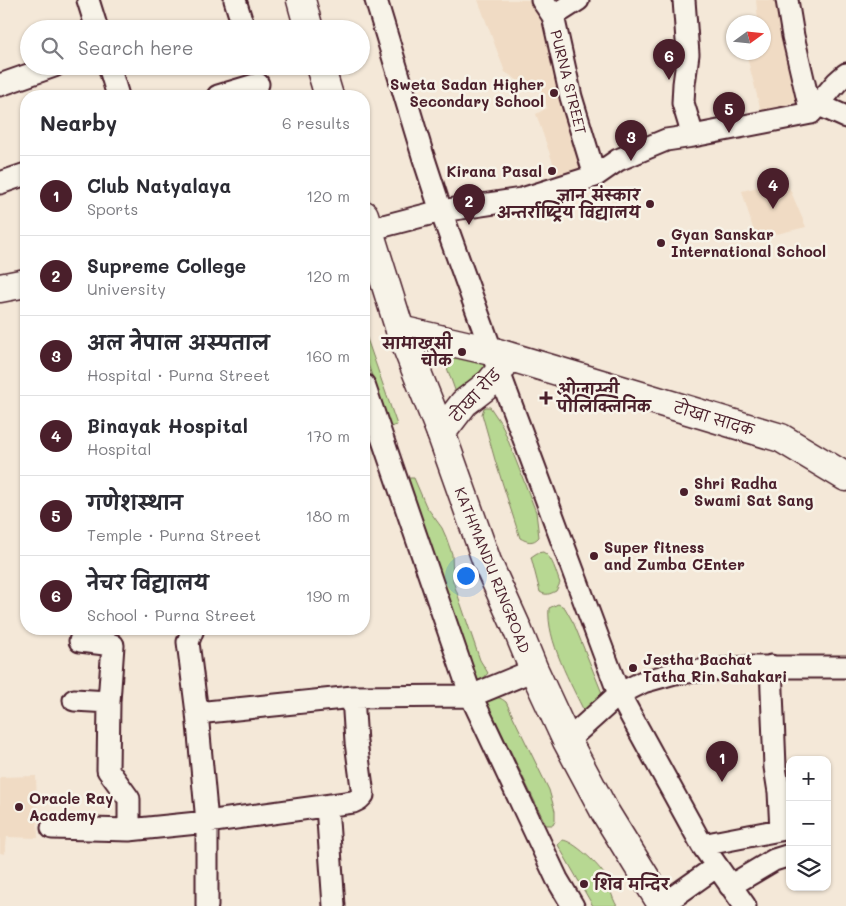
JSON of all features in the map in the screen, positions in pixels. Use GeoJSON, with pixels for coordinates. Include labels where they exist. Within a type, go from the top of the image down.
{"type":"FeatureCollection","features":[{"type":"Feature","properties":{"kind":"main road"},"geometry":{"type":"LineString","coordinates":[[301,0],[307,20]]}},
{"type":"Feature","properties":{"kind":"main road"},"geometry":{"type":"LineString","coordinates":[[323,75],[327,90]]}},
{"type":"Feature","properties":{"kind":"main road","name":"KATHMANDU RINGROAD"},"geometry":{"type":"LineString","coordinates":[[370,240],[400,330],[488,562],[534,670],[567,741],[605,812],[662,906]]}},
{"type":"Feature","properties":{"kind":"main road"},"geometry":{"type":"LineString","coordinates":[[0,288],[20,284]]}},
{"type":"Feature","properties":{"kind":"main road","name":"टोखा सादक"},"geometry":{"type":"LineString","coordinates":[[400,330],[499,360],[781,438],[846,477]]}},
{"type":"Feature","properties":{"kind":"main road","name":"टोखा रोड"},"geometry":{"type":"LineString","coordinates":[[440,433],[464,403],[490,383],[499,360]]}},
{"type":"Feature","properties":{"kind":"street"},"geometry":{"type":"LineString","coordinates":[[88,0],[94,20]]}},
{"type":"Feature","properties":{"kind":"street"},"geometry":{"type":"LineString","coordinates":[[235,0],[241,20]]}},
{"type":"Feature","properties":{"kind":"street"},"geometry":{"type":"LineString","coordinates":[[376,0],[441,211],[499,360],[619,694],[702,845],[745,906]]}},
{"type":"Feature","properties":{"kind":"street","name":"PURNA STREET"},"geometry":{"type":"LineString","coordinates":[[578,0],[547,8],[595,176]]}},
{"type":"Feature","properties":{"kind":"street"},"geometry":{"type":"LineString","coordinates":[[684,0],[688,54],[683,103],[693,136]]}},
{"type":"Feature","properties":{"kind":"street"},"geometry":{"type":"LineString","coordinates":[[786,0],[793,36],[814,108]]}},
{"type":"Feature","properties":{"kind":"street"},"geometry":{"type":"LineString","coordinates":[[814,108],[846,74]]}},
{"type":"Feature","properties":{"kind":"street"},"geometry":{"type":"LineString","coordinates":[[0,85],[28,75]]}},
{"type":"Feature","properties":{"kind":"street"},"geometry":{"type":"LineString","coordinates":[[112,75],[116,90]]}},
{"type":"Feature","properties":{"kind":"street"},"geometry":{"type":"LineString","coordinates":[[235,90],[258,82]]}},
{"type":"Feature","properties":{"kind":"street"},"geometry":{"type":"LineString","coordinates":[[370,224],[522,199],[595,176],[618,160],[666,140],[693,136],[814,108],[846,117]]}},
{"type":"Feature","properties":{"kind":"street"},"geometry":{"type":"LineString","coordinates":[[0,183],[20,176]]}},
{"type":"Feature","properties":{"kind":"street"},"geometry":{"type":"LineString","coordinates":[[370,401],[472,696],[557,879],[573,906]]}},
{"type":"Feature","properties":{"kind":"street"},"geometry":{"type":"LineString","coordinates":[[191,635],[188,642],[207,822],[207,906]]}},
{"type":"Feature","properties":{"kind":"street"},"geometry":{"type":"LineString","coordinates":[[80,641],[113,644],[109,702],[108,770],[129,799],[130,830]]}},
{"type":"Feature","properties":{"kind":"street"},"geometry":{"type":"LineString","coordinates":[[702,845],[783,829],[775,767],[770,666]]}},
{"type":"Feature","properties":{"kind":"street"},"geometry":{"type":"LineString","coordinates":[[567,741],[619,694],[643,682],[675,673],[770,666],[846,666]]}},
{"type":"Feature","properties":{"kind":"street"},"geometry":{"type":"LineString","coordinates":[[197,714],[353,697],[472,696],[534,670]]}},
{"type":"Feature","properties":{"kind":"street"},"geometry":{"type":"LineString","coordinates":[[52,828],[130,830],[207,822],[353,802],[363,795],[356,742],[353,697]]}},
{"type":"Feature","properties":{"kind":"street"},"geometry":{"type":"LineString","coordinates":[[74,700],[109,702]]}},
{"type":"Feature","properties":{"kind":"street"},"geometry":{"type":"LineString","coordinates":[[327,806],[334,906]]}},
{"type":"Feature","properties":{"kind":"street"},"geometry":{"type":"LineString","coordinates":[[730,886],[774,860],[786,856]]}},
{"type":"Feature","properties":{"kind":"street"},"geometry":{"type":"LineString","coordinates":[[662,906],[717,866]]}},
{"type":"Feature","properties":{"kind":"shaded area","name":"Sweta Sadan Higher Secondary School"},"geometry":{"type":"Polygon","coordinates":[[[478,0],[536,0],[556,40],[592,173],[561,186],[536,114],[547,108],[539,85],[529,88],[505,72],[478,0]]]}},
{"type":"Feature","properties":{"kind":"shaded area"},"geometry":{"type":"Polygon","coordinates":[[[756,0],[785,0],[802,101],[761,111],[748,60],[771,60],[771,15],[758,15],[756,0]]]}},
{"type":"Feature","properties":{"kind":"shaded area"},"geometry":{"type":"Polygon","coordinates":[[[786,180],[806,227],[756,239],[742,191],[786,180]]]}},
{"type":"Feature","properties":{"kind":"shaded area","name":"Oracle Ray Academy"},"geometry":{"type":"Polygon","coordinates":[[[36,776],[38,838],[7,837],[5,854],[0,853],[0,777],[36,776]]]}},
{"type":"Feature","properties":{"kind":"green space"},"geometry":{"type":"Polygon","coordinates":[[[370,347],[397,425],[390,427],[370,370],[370,347]]]}},
{"type":"Feature","properties":{"kind":"green space"},"geometry":{"type":"Polygon","coordinates":[[[450,357],[491,364],[456,393],[446,365],[450,357]]]}},
{"type":"Feature","properties":{"kind":"green space"},"geometry":{"type":"Polygon","coordinates":[[[486,407],[490,407],[502,425],[536,512],[539,537],[534,541],[520,538],[482,414],[486,407]]]}},
{"type":"Feature","properties":{"kind":"green space"},"geometry":{"type":"Polygon","coordinates":[[[407,478],[414,478],[426,506],[442,528],[452,554],[453,581],[480,660],[488,673],[478,685],[407,478]]]}},
{"type":"Feature","properties":{"kind":"green space"},"geometry":{"type":"Polygon","coordinates":[[[543,552],[552,561],[560,583],[556,591],[548,594],[540,592],[531,557],[543,552]]]}},
{"type":"Feature","properties":{"kind":"green space"},"geometry":{"type":"Polygon","coordinates":[[[558,604],[565,608],[574,624],[604,698],[585,713],[561,662],[551,634],[549,608],[558,604]]]}},
{"type":"Feature","properties":{"kind":"green space"},"geometry":{"type":"Polygon","coordinates":[[[492,697],[506,702],[549,790],[555,811],[553,825],[546,825],[487,702],[492,697]]]}},
{"type":"Feature","properties":{"kind":"green space"},"geometry":{"type":"Polygon","coordinates":[[[562,840],[573,844],[598,866],[605,876],[617,906],[593,906],[558,845],[562,840]]]}},
{"type":"Feature","properties":{"kind":"place","name":"नेचर विद्यालय"},"geometry":{"type":"Point","coordinates":[669,80]}},
{"type":"Feature","properties":{"kind":"place","name":"Sweta Sadan Higher Secondary School"},"geometry":{"type":"Point","coordinates":[554,93]}},
{"type":"Feature","properties":{"kind":"place","name":"गणेशस्थान"},"geometry":{"type":"Point","coordinates":[729,133]}},
{"type":"Feature","properties":{"kind":"place","name":"अल नेपाल अस्पताल"},"geometry":{"type":"Point","coordinates":[631,161]}},
{"type":"Feature","properties":{"kind":"place","name":"Kirana Pasal"},"geometry":{"type":"Point","coordinates":[552,171]}},
{"type":"Feature","properties":{"kind":"place","name":"ज्ञान संस्कार अन्तर्राष्ट्रिय विद्यालय"},"geometry":{"type":"Point","coordinates":[650,204]}},
{"type":"Feature","properties":{"kind":"place","name":"Binayak Hospital"},"geometry":{"type":"Point","coordinates":[773,209]}},
{"type":"Feature","properties":{"kind":"place","name":"Supreme College"},"geometry":{"type":"Point","coordinates":[469,225]}},
{"type":"Feature","properties":{"kind":"place","name":"Gyan Sanskar International School"},"geometry":{"type":"Point","coordinates":[661,243]}},
{"type":"Feature","properties":{"kind":"place","name":"सामाखुसी चोक"},"geometry":{"type":"Point","coordinates":[462,352]}},
{"type":"Feature","properties":{"kind":"place","name":"ओजास्वी पोलिक्लिनिक"},"geometry":{"type":"Point","coordinates":[546,398]}},
{"type":"Feature","properties":{"kind":"place","name":"Shri Radha Swami Sat Sang"},"geometry":{"type":"Point","coordinates":[684,492]}},
{"type":"Feature","properties":{"kind":"place","name":"Super fitness and Zumba CEnter"},"geometry":{"type":"Point","coordinates":[594,556]}},
{"type":"Feature","properties":{"kind":"place","name":"Jestha Bachat Tatha Rin Sahakari"},"geometry":{"type":"Point","coordinates":[633,668]}},
{"type":"Feature","properties":{"kind":"place","name":"Club Natyalaya"},"geometry":{"type":"Point","coordinates":[722,782]}},
{"type":"Feature","properties":{"kind":"place","name":"Oracle Ray Academy"},"geometry":{"type":"Point","coordinates":[19,807]}},
{"type":"Feature","properties":{"kind":"place","name":"शिव मन्दिर"},"geometry":{"type":"Point","coordinates":[584,884]}}]}
